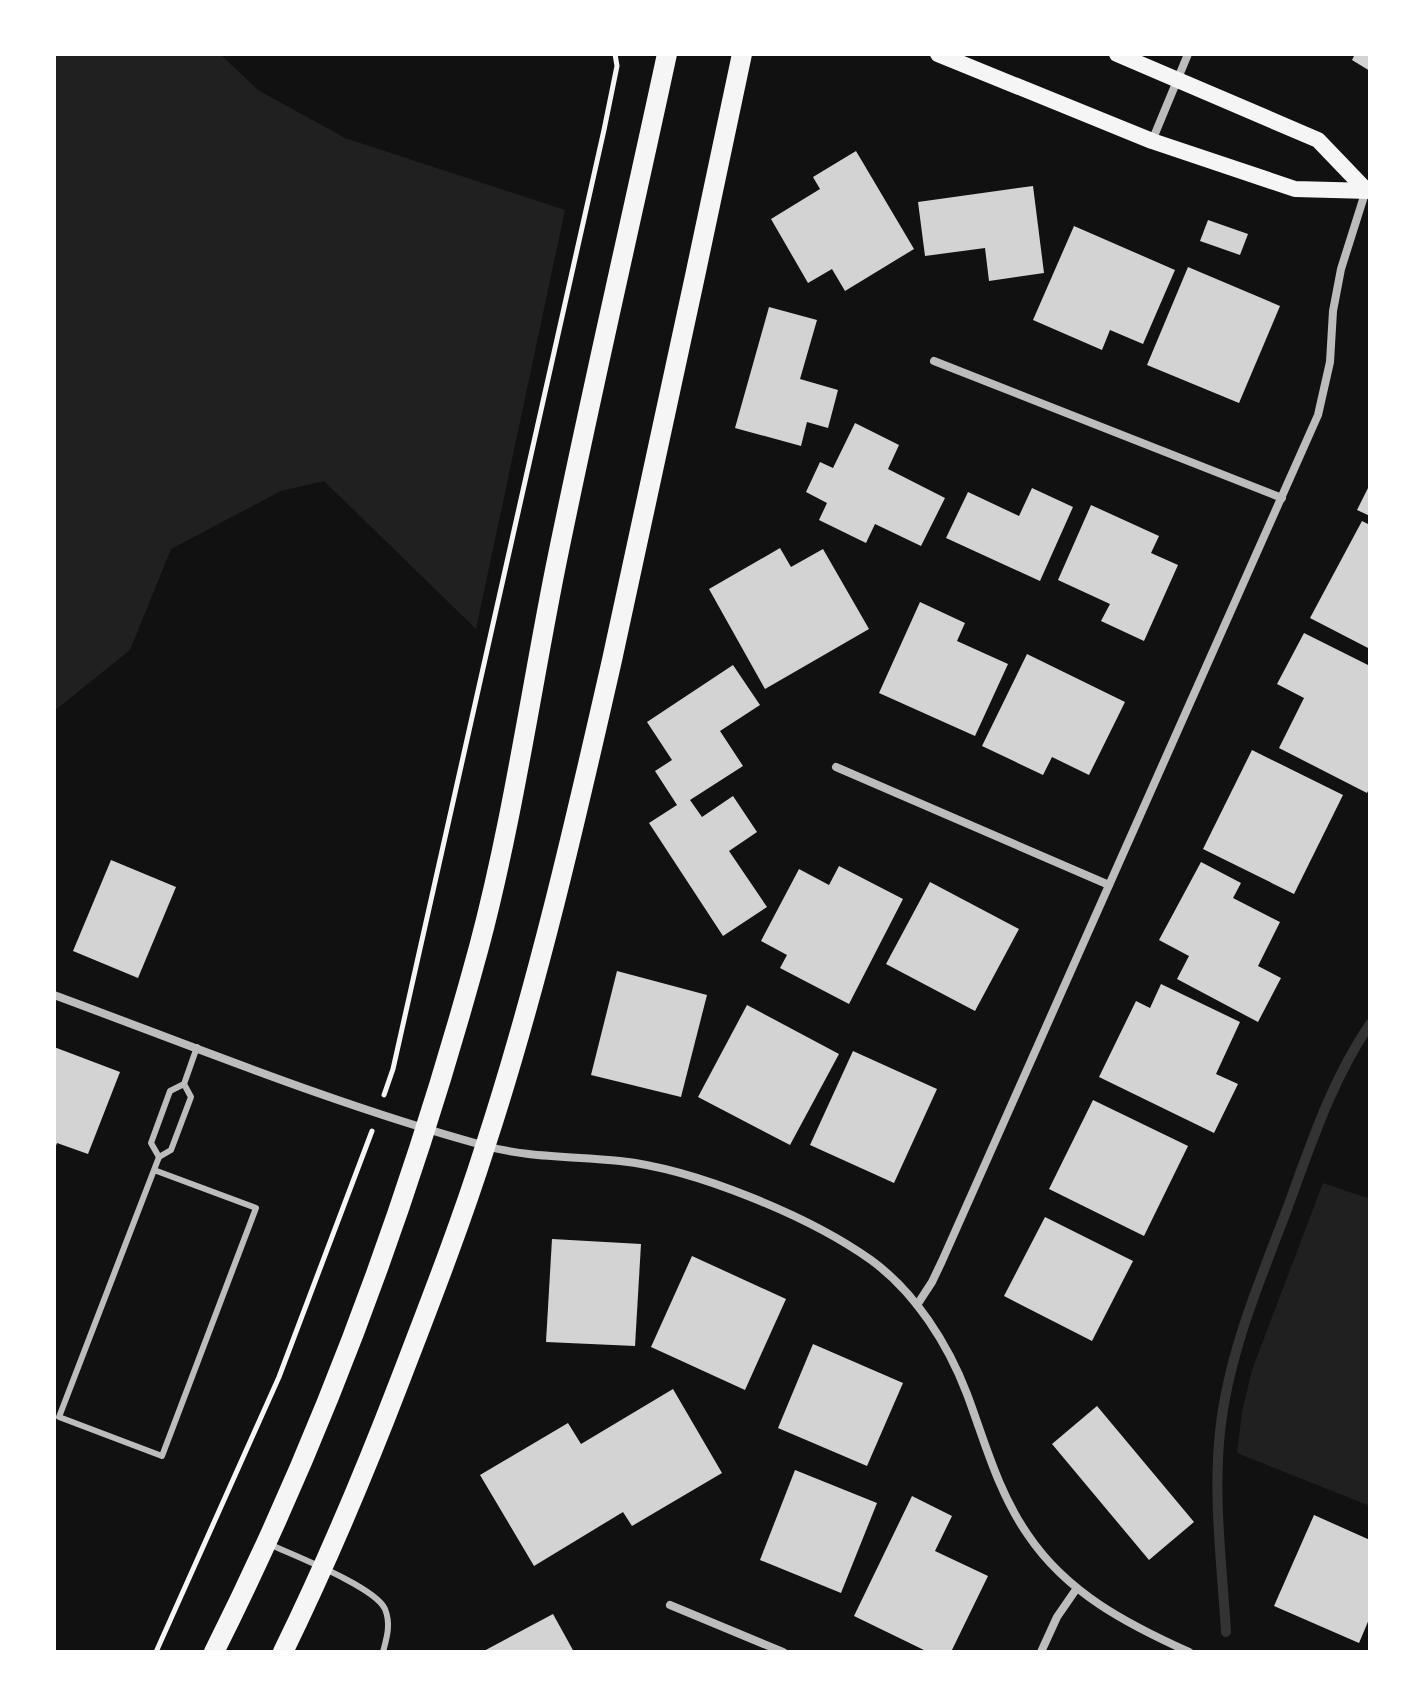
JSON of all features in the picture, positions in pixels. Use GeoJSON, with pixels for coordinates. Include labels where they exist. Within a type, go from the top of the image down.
{"type":"FeatureCollection","features":[{"type":"Feature","properties":{"kind":"main road"},"geometry":{"type":"LineString","coordinates":[[214,1652],[267,1543],[343,1366],[426,1129],[479,945],[503,848],[560,545],[667,54]]}},
{"type":"Feature","properties":{"kind":"main road"},"geometry":{"type":"LineString","coordinates":[[283,1652],[323,1569],[372,1453],[486,1146],[566,861],[644,519],[742,54]]}},
{"type":"Feature","properties":{"kind":"main road"},"geometry":{"type":"LineString","coordinates":[[938,54],[1152,141],[1295,189],[1368,191]]}},
{"type":"Feature","properties":{"kind":"main road"},"geometry":{"type":"LineString","coordinates":[[1117,54],[1318,140],[1368,191]]}},
{"type":"Feature","properties":{"kind":"street"},"geometry":{"type":"LineString","coordinates":[[1152,141],[1188,54]]}},
{"type":"Feature","properties":{"kind":"street"},"geometry":{"type":"LineString","coordinates":[[917,1305],[942,1261],[1318,415],[1330,362],[1333,311],[1341,269],[1368,191]]}},
{"type":"Feature","properties":{"kind":"street"},"geometry":{"type":"LineString","coordinates":[[934,361],[1282,498]]}},
{"type":"Feature","properties":{"kind":"street"},"geometry":{"type":"LineString","coordinates":[[836,767],[1109,885]]}},
{"type":"Feature","properties":{"kind":"street"},"geometry":{"type":"LineString","coordinates":[[54,995],[426,1129],[486,1146],[551,1157],[620,1161],[662,1168],[790,1214],[833,1236],[874,1262],[917,1305],[944,1346],[966,1392],[1005,1495],[1028,1536],[1077,1588],[1131,1626],[1189,1652]]}},
{"type":"Feature","properties":{"kind":"street"},"geometry":{"type":"LineString","coordinates":[[1041,1652],[1057,1617],[1077,1588]]}},
{"type":"Feature","properties":{"kind":"street"},"geometry":{"type":"LineString","coordinates":[[670,1605],[783,1652]]}},
{"type":"Feature","properties":{"kind":"lane"},"geometry":{"type":"LineString","coordinates":[[159,1157],[151,1143],[170,1091],[184,1084],[197,1047]]}},
{"type":"Feature","properties":{"kind":"lane"},"geometry":{"type":"LineString","coordinates":[[154,1170],[256,1208],[162,1456],[59,1417],[154,1170],[159,1157],[171,1150],[191,1097],[184,1084]]}},
{"type":"Feature","properties":{"kind":"lane"},"geometry":{"type":"LineString","coordinates":[[267,1543],[370,1592],[384,1606],[388,1621],[383,1652]]}},
{"type":"Feature","properties":{"kind":"path"},"geometry":{"type":"LineString","coordinates":[[393,1069],[611,99],[617,66],[615,54]]}},
{"type":"Feature","properties":{"kind":"path"},"geometry":{"type":"LineString","coordinates":[[156,1652],[279,1377],[366,1148]]}},
{"type":"Feature","properties":{"kind":"shaded area"},"geometry":{"type":"Polygon","coordinates":[[[54,54],[220,54],[258,90],[345,138],[565,210],[476,629],[324,481],[281,491],[171,549],[130,650],[54,711],[54,54]]]}},
{"type":"Feature","properties":{"kind":"shaded area"},"geometry":{"type":"Polygon","coordinates":[[[1323,1183],[1370,1199],[1370,1506],[1237,1453],[1252,1370],[1323,1183]]]}},
{"type":"Feature","properties":{"kind":"building"},"geometry":{"type":"Polygon","coordinates":[[[1355,54],[1370,54],[1370,71],[1352,60],[1355,54]]]}},
{"type":"Feature","properties":{"kind":"building"},"geometry":{"type":"Polygon","coordinates":[[[856,151],[914,249],[845,291],[832,269],[808,283],[771,219],[820,189],[813,177],[856,151]]]}},
{"type":"Feature","properties":{"kind":"building"},"geometry":{"type":"Polygon","coordinates":[[[1033,186],[1044,273],[989,281],[985,248],[925,256],[918,202],[1033,186]]]}},
{"type":"Feature","properties":{"kind":"building"},"geometry":{"type":"Polygon","coordinates":[[[1208,220],[1248,234],[1240,255],[1200,241],[1208,220]]]}},
{"type":"Feature","properties":{"kind":"building"},"geometry":{"type":"Polygon","coordinates":[[[1074,226],[1175,270],[1143,344],[1110,330],[1102,350],[1033,320],[1074,226]]]}},
{"type":"Feature","properties":{"kind":"building"},"geometry":{"type":"Polygon","coordinates":[[[1188,267],[1280,306],[1239,403],[1147,365],[1188,267]]]}},
{"type":"Feature","properties":{"kind":"building"},"geometry":{"type":"Polygon","coordinates":[[[769,307],[817,320],[800,379],[838,390],[828,428],[807,422],[801,446],[735,428],[769,307]]]}},
{"type":"Feature","properties":{"kind":"building"},"geometry":{"type":"Polygon","coordinates":[[[855,423],[899,445],[888,469],[945,498],[921,546],[875,524],[866,543],[819,520],[827,503],[806,492],[820,462],[833,468],[855,423]]]}},
{"type":"Feature","properties":{"kind":"building"},"geometry":{"type":"Polygon","coordinates":[[[1370,484],[1370,516],[1357,510],[1370,484]]]}},
{"type":"Feature","properties":{"kind":"building"},"geometry":{"type":"Polygon","coordinates":[[[1032,488],[1073,507],[1040,581],[946,538],[968,492],[1019,516],[1032,488]]]}},
{"type":"Feature","properties":{"kind":"building"},"geometry":{"type":"Polygon","coordinates":[[[1091,505],[1159,536],[1151,553],[1178,565],[1144,641],[1101,621],[1110,604],[1058,580],[1091,505]]]}},
{"type":"Feature","properties":{"kind":"building"},"geometry":{"type":"Polygon","coordinates":[[[1362,521],[1370,525],[1370,649],[1310,618],[1362,521]]]}},
{"type":"Feature","properties":{"kind":"building"},"geometry":{"type":"Polygon","coordinates":[[[780,548],[791,567],[823,549],[869,629],[765,689],[709,589],[780,548]]]}},
{"type":"Feature","properties":{"kind":"building"},"geometry":{"type":"Polygon","coordinates":[[[920,602],[965,623],[957,641],[1008,664],[975,736],[879,693],[920,602]]]}},
{"type":"Feature","properties":{"kind":"building"},"geometry":{"type":"Polygon","coordinates":[[[1304,633],[1370,666],[1370,787],[1367,793],[1279,748],[1304,698],[1277,684],[1304,633]]]}},
{"type":"Feature","properties":{"kind":"building"},"geometry":{"type":"Polygon","coordinates":[[[1027,654],[1125,702],[1089,775],[1052,757],[1043,775],[982,746],[1027,654]]]}},
{"type":"Feature","properties":{"kind":"building"},"geometry":{"type":"Polygon","coordinates":[[[733,665],[760,705],[720,731],[743,766],[690,800],[702,817],[733,796],[757,832],[729,851],[767,907],[723,936],[649,823],[677,805],[655,771],[672,760],[647,722],[733,665]]]}},
{"type":"Feature","properties":{"kind":"building"},"geometry":{"type":"Polygon","coordinates":[[[1252,750],[1343,795],[1294,894],[1203,849],[1252,750]]]}},
{"type":"Feature","properties":{"kind":"building"},"geometry":{"type":"Polygon","coordinates":[[[111,860],[176,887],[138,978],[73,951],[111,860]]]}},
{"type":"Feature","properties":{"kind":"building"},"geometry":{"type":"Polygon","coordinates":[[[1201,862],[1241,883],[1233,898],[1280,922],[1258,966],[1281,978],[1258,1022],[1177,979],[1189,956],[1159,940],[1201,862]]]}},
{"type":"Feature","properties":{"kind":"building"},"geometry":{"type":"Polygon","coordinates":[[[839,866],[903,899],[849,1004],[780,968],[787,955],[761,941],[799,869],[829,885],[839,866]]]}},
{"type":"Feature","properties":{"kind":"building"},"geometry":{"type":"Polygon","coordinates":[[[930,882],[1019,929],[975,1011],[886,964],[930,882]]]}},
{"type":"Feature","properties":{"kind":"building"},"geometry":{"type":"Polygon","coordinates":[[[617,971],[707,995],[681,1097],[591,1075],[617,971]]]}},
{"type":"Feature","properties":{"kind":"building"},"geometry":{"type":"Polygon","coordinates":[[[1161,984],[1240,1022],[1216,1074],[1238,1084],[1214,1133],[1099,1077],[1136,1001],[1150,1008],[1161,984]]]}},
{"type":"Feature","properties":{"kind":"building"},"geometry":{"type":"Polygon","coordinates":[[[747,1005],[839,1054],[790,1145],[698,1097],[747,1005]]]}},
{"type":"Feature","properties":{"kind":"building"},"geometry":{"type":"Polygon","coordinates":[[[54,1047],[120,1072],[88,1154],[57,1143],[54,1151],[54,1047]]]}},
{"type":"Feature","properties":{"kind":"building"},"geometry":{"type":"Polygon","coordinates":[[[853,1051],[937,1089],[894,1183],[810,1145],[853,1051]]]}},
{"type":"Feature","properties":{"kind":"building"},"geometry":{"type":"Polygon","coordinates":[[[1093,1100],[1188,1146],[1144,1236],[1049,1189],[1093,1100]]]}},
{"type":"Feature","properties":{"kind":"building"},"geometry":{"type":"Polygon","coordinates":[[[1045,1217],[1133,1261],[1092,1341],[1004,1296],[1045,1217]]]}},
{"type":"Feature","properties":{"kind":"building"},"geometry":{"type":"Polygon","coordinates":[[[552,1239],[641,1244],[635,1346],[546,1342],[552,1239]]]}},
{"type":"Feature","properties":{"kind":"building"},"geometry":{"type":"Polygon","coordinates":[[[692,1256],[786,1299],[745,1390],[651,1347],[692,1256]]]}},
{"type":"Feature","properties":{"kind":"building"},"geometry":{"type":"Polygon","coordinates":[[[813,1344],[903,1383],[867,1466],[778,1428],[813,1344]]]}},
{"type":"Feature","properties":{"kind":"building"},"geometry":{"type":"Polygon","coordinates":[[[673,1389],[722,1473],[632,1526],[623,1512],[534,1566],[480,1475],[568,1423],[581,1444],[673,1389]]]}},
{"type":"Feature","properties":{"kind":"building"},"geometry":{"type":"Polygon","coordinates":[[[1097,1406],[1194,1522],[1149,1560],[1052,1444],[1097,1406]]]}},
{"type":"Feature","properties":{"kind":"building"},"geometry":{"type":"Polygon","coordinates":[[[795,1470],[877,1503],[841,1593],[760,1560],[795,1470]]]}},
{"type":"Feature","properties":{"kind":"building"},"geometry":{"type":"Polygon","coordinates":[[[912,1496],[952,1516],[935,1551],[988,1576],[951,1652],[928,1652],[854,1616],[912,1496]]]}},
{"type":"Feature","properties":{"kind":"building"},"geometry":{"type":"Polygon","coordinates":[[[1314,1515],[1370,1540],[1370,1617],[1359,1643],[1274,1606],[1314,1515]]]}},
{"type":"Feature","properties":{"kind":"building"},"geometry":{"type":"Polygon","coordinates":[[[553,1614],[574,1652],[482,1652],[553,1614]]]}},
{"type":"Feature","properties":{"kind":"waterway"},"geometry":{"type":"LineString","coordinates":[[1226,1632],[1217,1482],[1220,1432],[1230,1375],[1255,1293],[1322,1115],[1344,1068],[1370,1024]]}}]}
